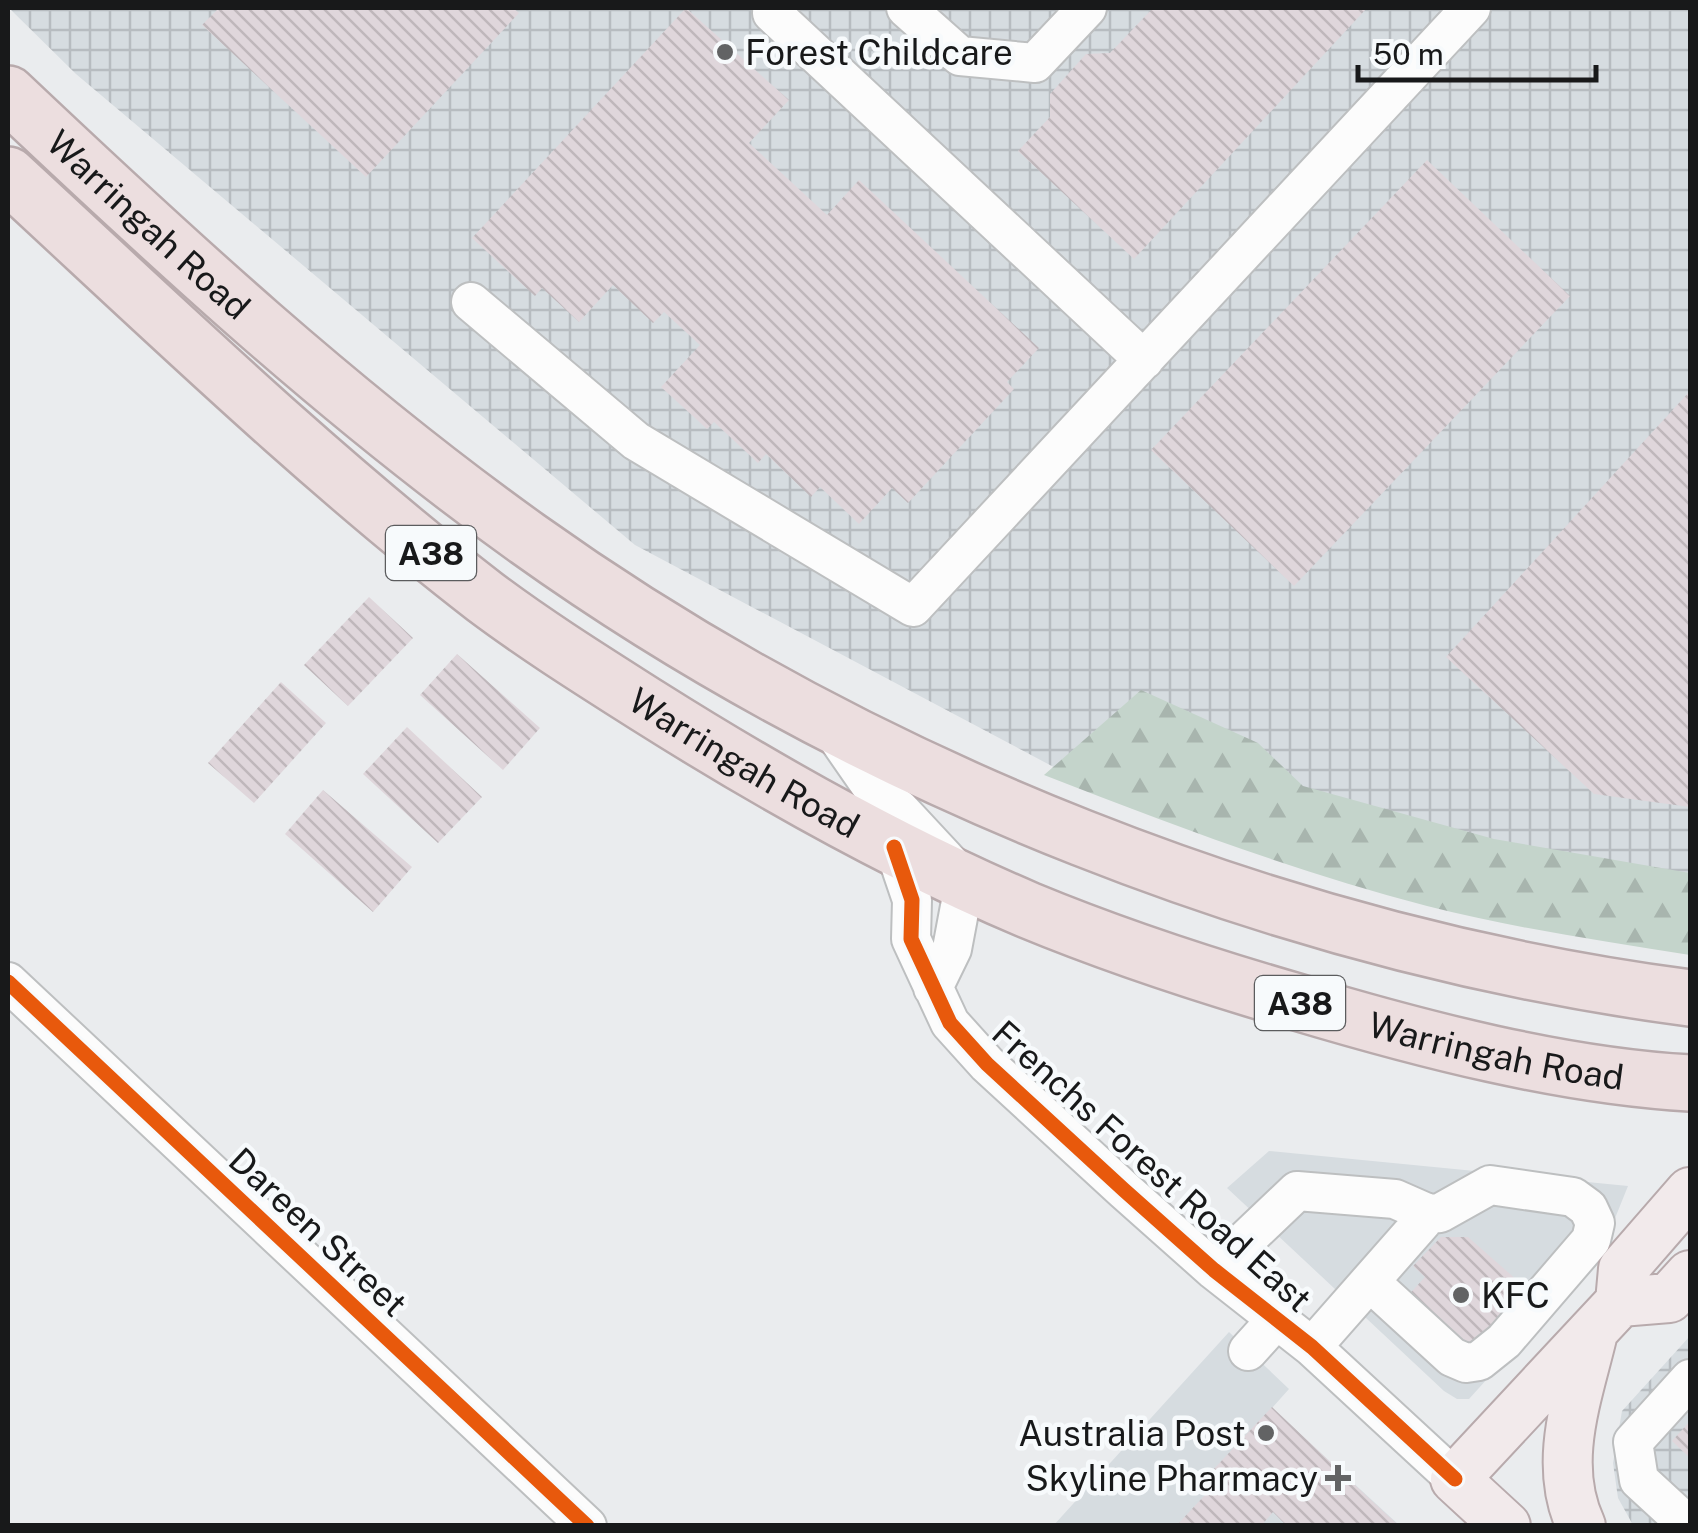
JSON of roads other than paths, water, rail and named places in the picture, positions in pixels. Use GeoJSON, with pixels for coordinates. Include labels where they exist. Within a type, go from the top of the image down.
{"type":"FeatureCollection","features":[{"type":"Feature","properties":{"kind":"highway","name":"Warringah Road"},"geometry":{"type":"LineString","coordinates":[[8,94],[267,332],[426,463],[609,594],[824,719],[1008,806],[1203,883],[1326,922],[1486,964],[1690,998]]}},
{"type":"Feature","properties":{"kind":"highway","name":"Warringah Road"},"geometry":{"type":"LineString","coordinates":[[12,188],[332,472],[488,598],[566,654],[731,758],[894,847],[1028,910],[1215,978],[1361,1021],[1498,1054],[1650,1081],[1690,1084]]}},
{"type":"Feature","properties":{"kind":"main road"},"geometry":{"type":"LineString","coordinates":[[1581,1526],[1569,1488],[1568,1450],[1606,1318],[1623,1269],[1690,1192]]}},
{"type":"Feature","properties":{"kind":"main road"},"geometry":{"type":"LineString","coordinates":[[1455,1478],[1606,1318],[1670,1298],[1690,1275]]}},
{"type":"Feature","properties":{"kind":"main road","name":"Frenchs Forest Road East"},"geometry":{"type":"LineString","coordinates":[[1455,1478],[1506,1526]]}},
{"type":"Feature","properties":{"kind":"street"},"geometry":{"type":"LineString","coordinates":[[906,8],[960,56],[1035,64],[1087,8]]}},
{"type":"Feature","properties":{"kind":"street"},"geometry":{"type":"LineString","coordinates":[[471,302],[636,440],[914,607],[1471,8]]}},
{"type":"Feature","properties":{"kind":"street"},"geometry":{"type":"LineString","coordinates":[[772,12],[1144,360]]}},
{"type":"Feature","properties":{"kind":"street"},"geometry":{"type":"LineString","coordinates":[[824,719],[874,788],[899,808],[965,880],[952,949],[932,988]]}},
{"type":"Feature","properties":{"kind":"street","name":"Frenchs Forest Road East"},"geometry":{"type":"LineString","coordinates":[[894,847],[912,900],[911,939],[950,1023],[987,1064],[1214,1270],[1312,1347],[1455,1478]]}},
{"type":"Feature","properties":{"kind":"street","name":"Dareen Street"},"geometry":{"type":"LineString","coordinates":[[8,982],[587,1526]]}},
{"type":"Feature","properties":{"kind":"street"},"geometry":{"type":"LineString","coordinates":[[1312,1347],[1370,1282],[1435,1214],[1490,1185],[1572,1198],[1588,1208],[1595,1223],[1591,1240],[1579,1256],[1504,1341],[1479,1361],[1466,1364],[1452,1358],[1370,1282]]}},
{"type":"Feature","properties":{"kind":"street"},"geometry":{"type":"LineString","coordinates":[[1214,1270],[1296,1191],[1396,1198],[1435,1214]]}},
{"type":"Feature","properties":{"kind":"street"},"geometry":{"type":"LineString","coordinates":[[1248,1351],[1276,1320]]}},
{"type":"Feature","properties":{"kind":"street"},"geometry":{"type":"LineString","coordinates":[[1689,1526],[1638,1480],[1633,1442],[1690,1379]]}},
{"type":"Feature","properties":{"kind":"place","name":"Forest Childcare"},"geometry":{"type":"Point","coordinates":[725,52]}},
{"type":"Feature","properties":{"kind":"place","name":"KFC"},"geometry":{"type":"Point","coordinates":[1461,1295]}},
{"type":"Feature","properties":{"kind":"place","name":"Australia Post"},"geometry":{"type":"Point","coordinates":[1266,1433]}},
{"type":"Feature","properties":{"kind":"place","name":"Skyline Pharmacy"},"geometry":{"type":"Point","coordinates":[1338,1478]}}]}
